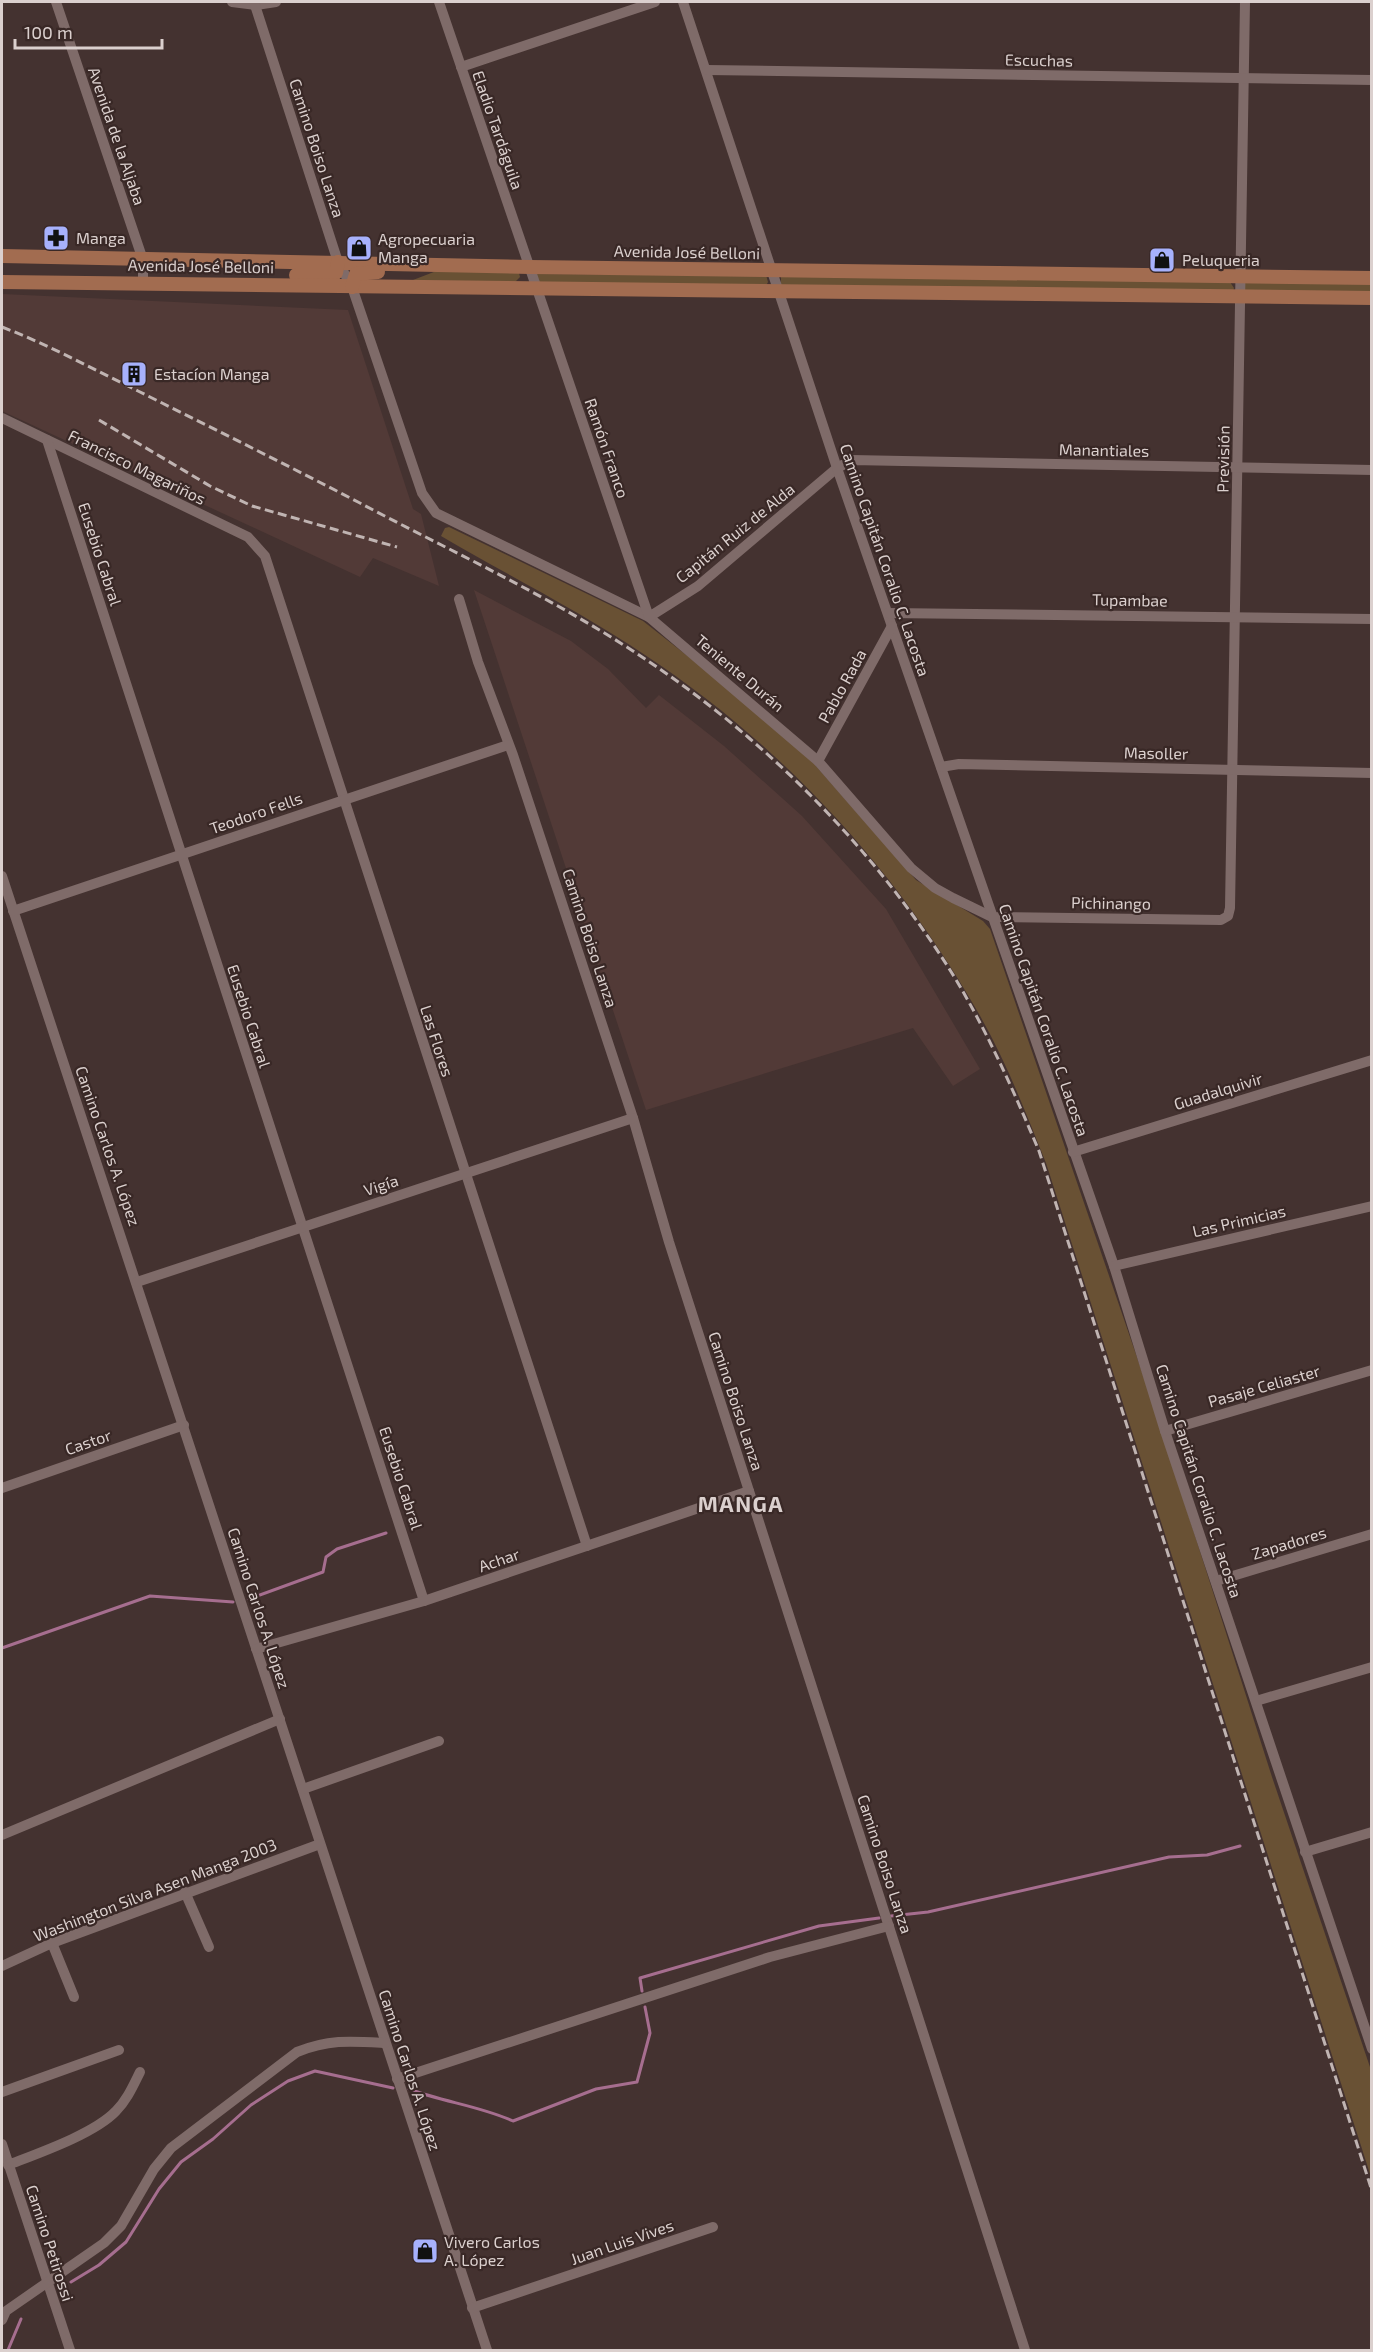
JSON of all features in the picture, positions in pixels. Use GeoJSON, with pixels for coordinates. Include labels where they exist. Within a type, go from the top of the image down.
{"type":"FeatureCollection","features":[{"type":"Feature","properties":{"kind":"main road","name":"Avenida José Belloni"},"geometry":{"type":"LineString","coordinates":[[2,256],[530,267],[1371,278]]}},
{"type":"Feature","properties":{"kind":"main road"},"geometry":{"type":"LineString","coordinates":[[249,283],[267,275],[332,275],[336,273],[338,262]]}},
{"type":"Feature","properties":{"kind":"main road"},"geometry":{"type":"LineString","coordinates":[[352,287],[353,278],[361,271],[399,272],[421,264]]}},
{"type":"Feature","properties":{"kind":"main road","name":"Avenida José Belloni"},"geometry":{"type":"LineString","coordinates":[[2,282],[249,283],[352,287],[1371,298]]}},
{"type":"Feature","properties":{"kind":"street","name":"Avenida de la Aljaba"},"geometry":{"type":"LineString","coordinates":[[56,2],[143,260],[143,282]]}},
{"type":"Feature","properties":{"kind":"street"},"geometry":{"type":"LineString","coordinates":[[232,2],[276,2]]}},
{"type":"Feature","properties":{"kind":"street","name":"Eladio Tardáguila"},"geometry":{"type":"LineString","coordinates":[[439,2],[537,289]]}},
{"type":"Feature","properties":{"kind":"street"},"geometry":{"type":"LineString","coordinates":[[461,67],[655,2]]}},
{"type":"Feature","properties":{"kind":"street","name":"Camino Capitán Coralio C. Lacosta"},"geometry":{"type":"LineString","coordinates":[[683,2],[837,468],[1114,1266],[1165,1431],[1371,2049]]}},
{"type":"Feature","properties":{"kind":"street","name":"Previsión"},"geometry":{"type":"LineString","coordinates":[[1228,916],[1233,770],[1245,2]]}},
{"type":"Feature","properties":{"kind":"street","name":"Camino Boiso Lanza"},"geometry":{"type":"LineString","coordinates":[[254,3],[338,262],[352,287],[422,493],[429,506]]}},
{"type":"Feature","properties":{"kind":"street","name":"Escuchas"},"geometry":{"type":"LineString","coordinates":[[706,70],[1371,80]]}},
{"type":"Feature","properties":{"kind":"street","name":"Ramón Franco"},"geometry":{"type":"LineString","coordinates":[[537,289],[649,617]]}},
{"type":"Feature","properties":{"kind":"street","name":"Francisco Magariños"},"geometry":{"type":"LineString","coordinates":[[2,418],[248,537],[258,545]]}},
{"type":"Feature","properties":{"kind":"street","name":"Eusebio Cabral"},"geometry":{"type":"LineString","coordinates":[[47,440],[424,1601]]}},
{"type":"Feature","properties":{"kind":"street","name":"Manantiales"},"geometry":{"type":"LineString","coordinates":[[837,468],[852,460],[1371,470]]}},
{"type":"Feature","properties":{"kind":"street","name":"Capitán Ruiz de Alda"},"geometry":{"type":"LineString","coordinates":[[649,617],[698,586],[837,468]]}},
{"type":"Feature","properties":{"kind":"street","name":"Teniente Durán"},"geometry":{"type":"LineString","coordinates":[[429,506],[447,520],[649,617],[818,761],[911,868],[934,888],[992,917]]}},
{"type":"Feature","properties":{"kind":"street","name":"Las Flores"},"geometry":{"type":"LineString","coordinates":[[258,545],[265,556],[342,799],[588,1546]]}},
{"type":"Feature","properties":{"kind":"street","name":"Camino Boiso Lanza"},"geometry":{"type":"LineString","coordinates":[[459,599],[478,662],[633,1118],[669,1242],[1025,2350]]}},
{"type":"Feature","properties":{"kind":"street","name":"Tupambae"},"geometry":{"type":"LineString","coordinates":[[888,612],[1371,619]]}},
{"type":"Feature","properties":{"kind":"street","name":"Pablo Rada"},"geometry":{"type":"LineString","coordinates":[[818,761],[892,626]]}},
{"type":"Feature","properties":{"kind":"street","name":"Teodoro Fells"},"geometry":{"type":"LineString","coordinates":[[13,910],[508,745]]}},
{"type":"Feature","properties":{"kind":"street","name":"Masoller"},"geometry":{"type":"LineString","coordinates":[[941,768],[959,764],[1371,773]]}},
{"type":"Feature","properties":{"kind":"street","name":"Camino Carlos A. López"},"geometry":{"type":"LineString","coordinates":[[2,876],[138,1282],[256,1649],[487,2350]]}},
{"type":"Feature","properties":{"kind":"street","name":"Pichinango"},"geometry":{"type":"LineString","coordinates":[[992,917],[1221,920],[1228,916]]}},
{"type":"Feature","properties":{"kind":"street","name":"Guadalquivir"},"geometry":{"type":"LineString","coordinates":[[1073,1152],[1371,1060]]}},
{"type":"Feature","properties":{"kind":"street","name":"Vigía"},"geometry":{"type":"LineString","coordinates":[[138,1282],[633,1118]]}},
{"type":"Feature","properties":{"kind":"street","name":"Las Primicias"},"geometry":{"type":"LineString","coordinates":[[1114,1266],[1371,1206]]}},
{"type":"Feature","properties":{"kind":"street","name":"Pasaje Celiaster"},"geometry":{"type":"LineString","coordinates":[[1165,1431],[1371,1370]]}},
{"type":"Feature","properties":{"kind":"street","name":"Castor"},"geometry":{"type":"LineString","coordinates":[[2,1488],[184,1425]]}},
{"type":"Feature","properties":{"kind":"street","name":"Achar"},"geometry":{"type":"LineString","coordinates":[[256,1649],[424,1601],[749,1491]]}},
{"type":"Feature","properties":{"kind":"street","name":"Zapadores"},"geometry":{"type":"LineString","coordinates":[[1216,1581],[1371,1534]]}},
{"type":"Feature","properties":{"kind":"street"},"geometry":{"type":"LineString","coordinates":[[1256,1701],[1371,1667]]}},
{"type":"Feature","properties":{"kind":"street"},"geometry":{"type":"LineString","coordinates":[[2,1835],[280,1719]]}},
{"type":"Feature","properties":{"kind":"street"},"geometry":{"type":"LineString","coordinates":[[303,1789],[439,1741]]}},
{"type":"Feature","properties":{"kind":"street"},"geometry":{"type":"LineString","coordinates":[[1305,1852],[1371,1832]]}},
{"type":"Feature","properties":{"kind":"street","name":"Washington Silva Asen Manga 2003"},"geometry":{"type":"LineString","coordinates":[[2,1966],[52,1943],[320,1844]]}},
{"type":"Feature","properties":{"kind":"street"},"geometry":{"type":"LineString","coordinates":[[185,1893],[209,1947]]}},
{"type":"Feature","properties":{"kind":"street"},"geometry":{"type":"LineString","coordinates":[[397,2079],[770,1957],[889,1926]]}},
{"type":"Feature","properties":{"kind":"street"},"geometry":{"type":"LineString","coordinates":[[52,1943],[74,1997]]}},
{"type":"Feature","properties":{"kind":"street"},"geometry":{"type":"LineString","coordinates":[[2,2320],[6,2311],[104,2243],[121,2226],[154,2169],[171,2148],[297,2052],[320,2043],[342,2041],[385,2043]]}},
{"type":"Feature","properties":{"kind":"street"},"geometry":{"type":"LineString","coordinates":[[2,2092],[119,2050]]}},
{"type":"Feature","properties":{"kind":"street"},"geometry":{"type":"LineString","coordinates":[[8,2165],[67,2142],[115,2113],[130,2095],[140,2072]]}},
{"type":"Feature","properties":{"kind":"street","name":"Camino Petirossi"},"geometry":{"type":"LineString","coordinates":[[2,2148],[69,2350]]}},
{"type":"Feature","properties":{"kind":"street","name":"Juan Luis Vives"},"geometry":{"type":"LineString","coordinates":[[472,2308],[713,2227]]}},
{"type":"Feature","properties":{"kind":"shaded area"},"geometry":{"type":"Polygon","coordinates":[[[439,270],[519,273],[520,277],[515,282],[380,280],[413,280],[439,270]]]}},
{"type":"Feature","properties":{"kind":"shaded area"},"geometry":{"type":"Polygon","coordinates":[[[535,274],[766,275],[768,282],[766,286],[537,283],[535,274]]]}},
{"type":"Feature","properties":{"kind":"shaded area"},"geometry":{"type":"Polygon","coordinates":[[[781,276],[1230,282],[1234,288],[1233,291],[781,286],[781,276]]]}},
{"type":"Feature","properties":{"kind":"shaded area"},"geometry":{"type":"Polygon","coordinates":[[[1246,282],[1371,283],[1371,295],[1246,293],[1243,284],[1246,282]]]}},
{"type":"Feature","properties":{"kind":"shaded area"},"geometry":{"type":"Polygon","coordinates":[[[2,294],[348,310],[413,509],[421,514],[439,586],[373,558],[360,577],[2,411],[2,294]]]}},
{"type":"Feature","properties":{"kind":"shaded area"},"geometry":{"type":"Polygon","coordinates":[[[449,527],[643,621],[718,680],[808,757],[916,880],[983,921],[990,929],[1152,1401],[1272,1777],[1371,2070],[1371,2177],[1046,1163],[1007,1069],[979,1014],[947,961],[912,910],[874,861],[790,771],[744,729],[645,655],[570,609],[441,536],[445,528],[449,527]]]}},
{"type":"Feature","properties":{"kind":"shaded area"},"geometry":{"type":"Polygon","coordinates":[[[474,590],[571,641],[608,669],[646,708],[659,695],[724,746],[802,816],[886,909],[980,1069],[953,1086],[913,1028],[646,1110],[474,590]]]}},
{"type":"Feature","properties":{"kind":"waterway"},"geometry":{"type":"LineString","coordinates":[[249,1599],[323,1572],[326,1557],[337,1549],[386,1533]]}},
{"type":"Feature","properties":{"kind":"waterway"},"geometry":{"type":"LineString","coordinates":[[2,1648],[150,1596],[233,1602]]}},
{"type":"Feature","properties":{"kind":"waterway"},"geometry":{"type":"LineString","coordinates":[[891,1916],[928,1912],[1169,1857],[1207,1855],[1240,1846]]}},
{"type":"Feature","properties":{"kind":"waterway"},"geometry":{"type":"LineString","coordinates":[[642,1991],[640,1978],[819,1926],[879,1918]]}},
{"type":"Feature","properties":{"kind":"waterway"},"geometry":{"type":"LineString","coordinates":[[409,2089],[513,2121],[596,2089],[637,2082],[650,2033],[645,2007]]}},
{"type":"Feature","properties":{"kind":"waterway"},"geometry":{"type":"LineString","coordinates":[[71,2282],[99,2265],[126,2242],[159,2189],[181,2162],[213,2139],[251,2105],[288,2081],[315,2071],[393,2088]]}},
{"type":"Feature","properties":{"kind":"waterway"},"geometry":{"type":"LineString","coordinates":[[8,2350],[21,2319]]}},
{"type":"Feature","properties":{"kind":"railway"},"geometry":{"type":"LineString","coordinates":[[2,327],[88,366],[481,565],[601,631],[654,665],[753,741],[799,784],[842,828],[883,876],[920,926],[955,978],[979,1020],[1039,1151],[1372,2191]]}},
{"type":"Feature","properties":{"kind":"railway"},"geometry":{"type":"LineString","coordinates":[[99,420],[210,486],[252,506],[397,547]]}},
{"type":"Feature","properties":{"kind":"place","name":"Manga"},"geometry":{"type":"Point","coordinates":[56,238]}},
{"type":"Feature","properties":{"kind":"place","name":"Agropecuaria Manga"},"geometry":{"type":"Point","coordinates":[359,248]}},
{"type":"Feature","properties":{"kind":"place","name":"Peluqueria"},"geometry":{"type":"Point","coordinates":[1162,260]}},
{"type":"Feature","properties":{"kind":"place","name":"Estacíon Manga"},"geometry":{"type":"Point","coordinates":[134,374]}},
{"type":"Feature","properties":{"kind":"place","name":"Vivero Carlos A. López"},"geometry":{"type":"Point","coordinates":[425,2251]}},
{"type":"Feature","properties":{"kind":"district","name":"MANGA"},"geometry":{"type":"Point","coordinates":[741,1504]}}]}
